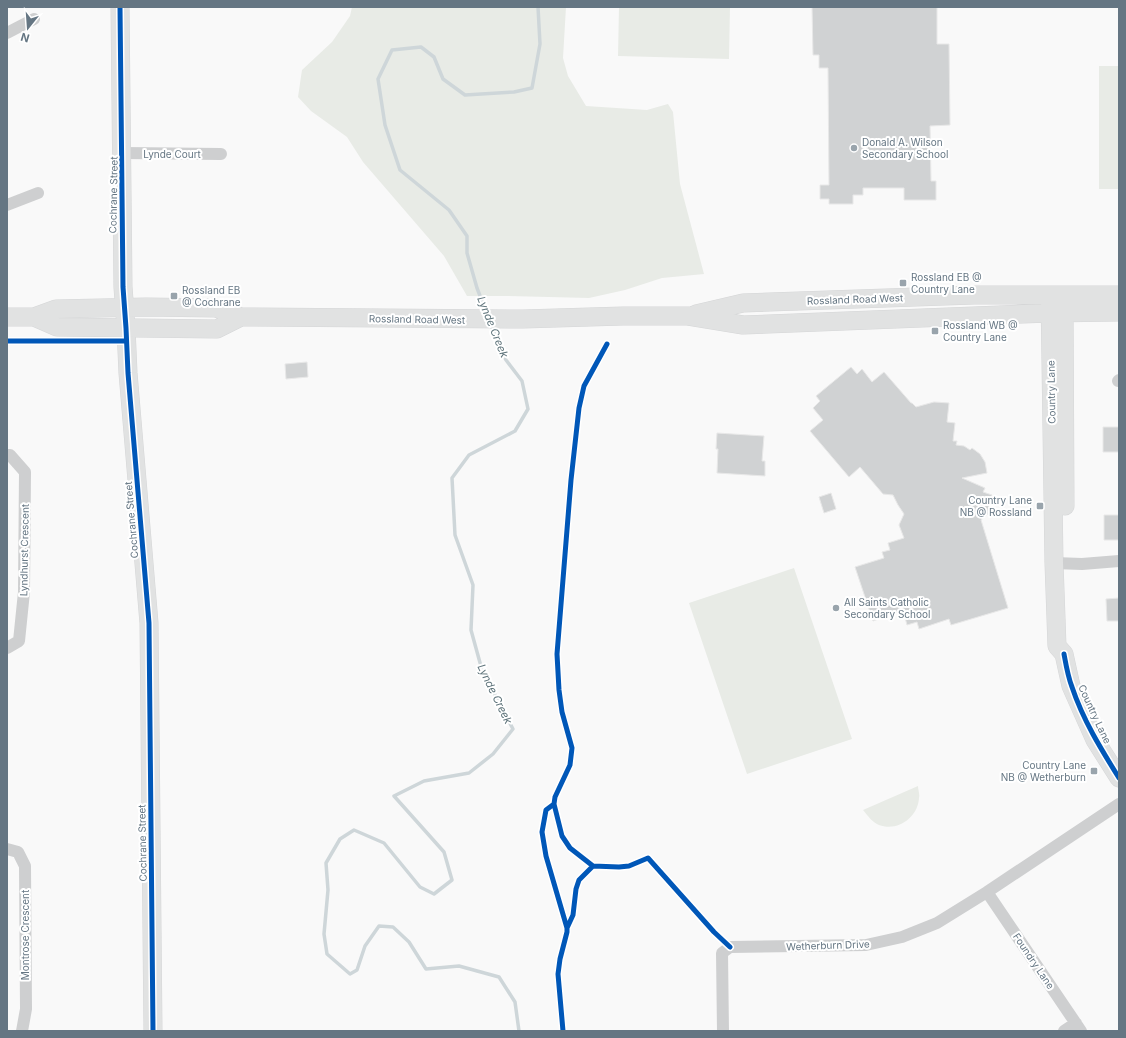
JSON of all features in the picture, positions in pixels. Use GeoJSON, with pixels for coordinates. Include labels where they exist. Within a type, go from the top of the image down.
{"type":"FeatureCollection","features":[{"type":"Feature","properties":{"kind":"main road","name":"Cochrane Street"},"geometry":{"type":"LineString","coordinates":[[120,7],[124,308],[128,381],[149,623],[153,1031]]}},
{"type":"Feature","properties":{"kind":"main road","name":"Rossland Road West"},"geometry":{"type":"LineString","coordinates":[[688,316],[742,303],[966,295],[1119,295]]}},
{"type":"Feature","properties":{"kind":"main road","name":"Country Lane"},"geometry":{"type":"LineString","coordinates":[[1057,295],[1059,563],[1069,644],[1064,654],[1071,686],[1095,740],[1119,778]]}},
{"type":"Feature","properties":{"kind":"main road","name":"Rossland Road West"},"geometry":{"type":"LineString","coordinates":[[7,317],[34,317],[56,309],[146,307],[216,308],[241,317],[523,319],[688,316],[743,325],[1119,312]]}},
{"type":"Feature","properties":{"kind":"main road","name":"Rossland Road West"},"geometry":{"type":"LineString","coordinates":[[34,317],[57,327],[217,329],[241,317]]}},
{"type":"Feature","properties":{"kind":"street"},"geometry":{"type":"LineString","coordinates":[[7,32],[34,19]]}},
{"type":"Feature","properties":{"kind":"street","name":"Lynde Court"},"geometry":{"type":"LineString","coordinates":[[123,153],[221,154]]}},
{"type":"Feature","properties":{"kind":"street"},"geometry":{"type":"LineString","coordinates":[[7,206],[38,193]]}},
{"type":"Feature","properties":{"kind":"street","name":"Lyndhurst Crescent"},"geometry":{"type":"LineString","coordinates":[[7,455],[10,455],[25,472],[24,592],[19,641],[7,648]]}},
{"type":"Feature","properties":{"kind":"street"},"geometry":{"type":"LineString","coordinates":[[1059,563],[1082,564],[1119,561]]}},
{"type":"Feature","properties":{"kind":"street","name":"Wetherburn Drive"},"geometry":{"type":"LineString","coordinates":[[723,1031],[722,953],[730,947],[866,945],[902,937],[937,924],[1119,804]]}},
{"type":"Feature","properties":{"kind":"street","name":"Montrose Crescent"},"geometry":{"type":"LineString","coordinates":[[7,849],[18,852],[25,866],[26,1009],[22,1031]]}},
{"type":"Feature","properties":{"kind":"street","name":"Foundry Lane"},"geometry":{"type":"LineString","coordinates":[[987,892],[1078,1027]]}},
{"type":"Feature","properties":{"kind":"street"},"geometry":{"type":"LineString","coordinates":[[1064,1031],[1078,1027]]}},
{"type":"Feature","properties":{"kind":"shaded area"},"geometry":{"type":"Polygon","coordinates":[[[352,7],[566,7],[563,58],[568,76],[586,106],[647,110],[668,104],[673,112],[680,184],[704,274],[662,278],[625,290],[589,298],[467,296],[444,256],[363,162],[347,137],[311,111],[298,97],[302,70],[332,42],[350,16],[352,7]]]}},
{"type":"Feature","properties":{"kind":"shaded area"},"geometry":{"type":"Polygon","coordinates":[[[619,7],[730,7],[729,59],[618,56],[619,7]]]}},
{"type":"Feature","properties":{"kind":"shaded area"},"geometry":{"type":"Polygon","coordinates":[[[1099,66],[1119,66],[1119,189],[1099,189],[1099,66]]]}},
{"type":"Feature","properties":{"kind":"shaded area"},"geometry":{"type":"Polygon","coordinates":[[[794,568],[852,739],[747,774],[689,603],[794,568]]]}},
{"type":"Feature","properties":{"kind":"shaded area"},"geometry":{"type":"Polygon","coordinates":[[[918,786],[918,805],[911,817],[900,825],[886,827],[879,825],[872,821],[863,810],[918,786]]]}},
{"type":"Feature","properties":{"kind":"building"},"geometry":{"type":"Polygon","coordinates":[[[812,7],[937,7],[937,44],[949,44],[950,125],[930,126],[931,181],[936,181],[936,200],[904,200],[904,188],[863,188],[863,195],[853,195],[853,204],[829,204],[829,199],[820,199],[820,185],[829,185],[828,68],[819,68],[819,55],[813,55],[812,7]]]}},
{"type":"Feature","properties":{"kind":"building"},"geometry":{"type":"Polygon","coordinates":[[[307,362],[308,377],[286,379],[285,364],[307,362]]]}},
{"type":"Feature","properties":{"kind":"building"},"geometry":{"type":"Polygon","coordinates":[[[851,367],[857,374],[862,369],[872,382],[884,372],[916,407],[934,402],[949,403],[947,422],[955,423],[953,441],[957,441],[956,445],[964,446],[970,450],[972,448],[980,454],[985,462],[987,473],[962,478],[985,488],[983,492],[992,495],[989,503],[993,507],[981,520],[1008,608],[951,625],[949,619],[919,629],[917,622],[907,625],[903,610],[873,621],[855,567],[884,558],[882,552],[890,550],[888,543],[904,538],[899,525],[904,514],[893,495],[883,494],[860,467],[849,477],[810,431],[823,420],[813,408],[820,401],[816,396],[851,367]]]}},
{"type":"Feature","properties":{"kind":"building"},"geometry":{"type":"Polygon","coordinates":[[[1103,427],[1119,427],[1119,452],[1103,452],[1103,427]]]}},
{"type":"Feature","properties":{"kind":"building"},"geometry":{"type":"Polygon","coordinates":[[[717,433],[764,436],[762,461],[765,461],[765,476],[717,473],[717,433]]]}},
{"type":"Feature","properties":{"kind":"building"},"geometry":{"type":"Polygon","coordinates":[[[831,493],[836,509],[824,513],[819,497],[831,493]]]}},
{"type":"Feature","properties":{"kind":"building"},"geometry":{"type":"Polygon","coordinates":[[[1104,515],[1119,515],[1119,540],[1104,540],[1104,515]]]}},
{"type":"Feature","properties":{"kind":"building"},"geometry":{"type":"Polygon","coordinates":[[[1119,598],[1119,621],[1107,621],[1106,599],[1119,598]]]}},
{"type":"Feature","properties":{"kind":"waterway","name":"Lynde Creek"},"geometry":{"type":"LineString","coordinates":[[487,314],[477,288],[467,253],[467,236],[449,210],[400,170],[385,125],[378,79],[392,50],[421,47],[434,57],[443,79],[465,95],[514,92],[532,88],[540,44],[538,7]]}},
{"type":"Feature","properties":{"kind":"waterway","name":"Lynde Creek"},"geometry":{"type":"LineString","coordinates":[[491,325],[506,360],[522,381],[528,409],[515,431],[469,455],[452,478],[455,535],[473,585],[471,630],[482,670],[513,729],[493,754],[469,773],[424,781],[394,796],[444,852],[452,880],[434,894],[420,887],[384,843],[354,830],[340,839],[326,863],[328,890],[324,934],[327,954],[350,974],[357,970],[365,946],[379,926],[393,927],[409,942],[426,969],[459,966],[499,977],[515,1002],[519,1031]]}},
{"type":"Feature","properties":{"kind":"cycle path"},"geometry":{"type":"LineString","coordinates":[[120,7],[123,287],[128,373],[149,623],[153,1031]]}},
{"type":"Feature","properties":{"kind":"cycle path"},"geometry":{"type":"LineString","coordinates":[[7,341],[126,341]]}},
{"type":"Feature","properties":{"kind":"cycle path"},"geometry":{"type":"LineString","coordinates":[[563,1031],[558,974],[567,928],[546,856],[542,832],[546,810],[554,804],[555,797],[570,765],[572,748],[562,712],[557,654],[571,480],[579,408],[584,386],[607,344]]}},
{"type":"Feature","properties":{"kind":"cycle path"},"geometry":{"type":"LineString","coordinates":[[1064,654],[1069,679],[1081,711],[1119,778]]}},
{"type":"Feature","properties":{"kind":"cycle path"},"geometry":{"type":"LineString","coordinates":[[554,804],[562,836],[570,848],[593,866],[579,880],[576,889],[573,915],[567,928]]}},
{"type":"Feature","properties":{"kind":"cycle path"},"geometry":{"type":"LineString","coordinates":[[593,866],[629,866],[648,858],[714,932],[730,947]]}},
{"type":"Feature","properties":{"kind":"place","name":"Donald A. Wilson Secondary School"},"geometry":{"type":"Point","coordinates":[854,148]}},
{"type":"Feature","properties":{"kind":"place","name":"Rossland EB @ Country Lane"},"geometry":{"type":"Point","coordinates":[903,283]}},
{"type":"Feature","properties":{"kind":"place","name":"Rossland EB @ Cochrane"},"geometry":{"type":"Point","coordinates":[174,296]}},
{"type":"Feature","properties":{"kind":"place","name":"Rossland WB @ Country Lane"},"geometry":{"type":"Point","coordinates":[935,331]}},
{"type":"Feature","properties":{"kind":"place","name":"Country Lane NB @ Rossland"},"geometry":{"type":"Point","coordinates":[1040,506]}},
{"type":"Feature","properties":{"kind":"place","name":"All Saints Catholic Secondary School"},"geometry":{"type":"Point","coordinates":[836,608]}},
{"type":"Feature","properties":{"kind":"place","name":"Country Lane NB @ Wetherburn"},"geometry":{"type":"Point","coordinates":[1094,771]}}]}
